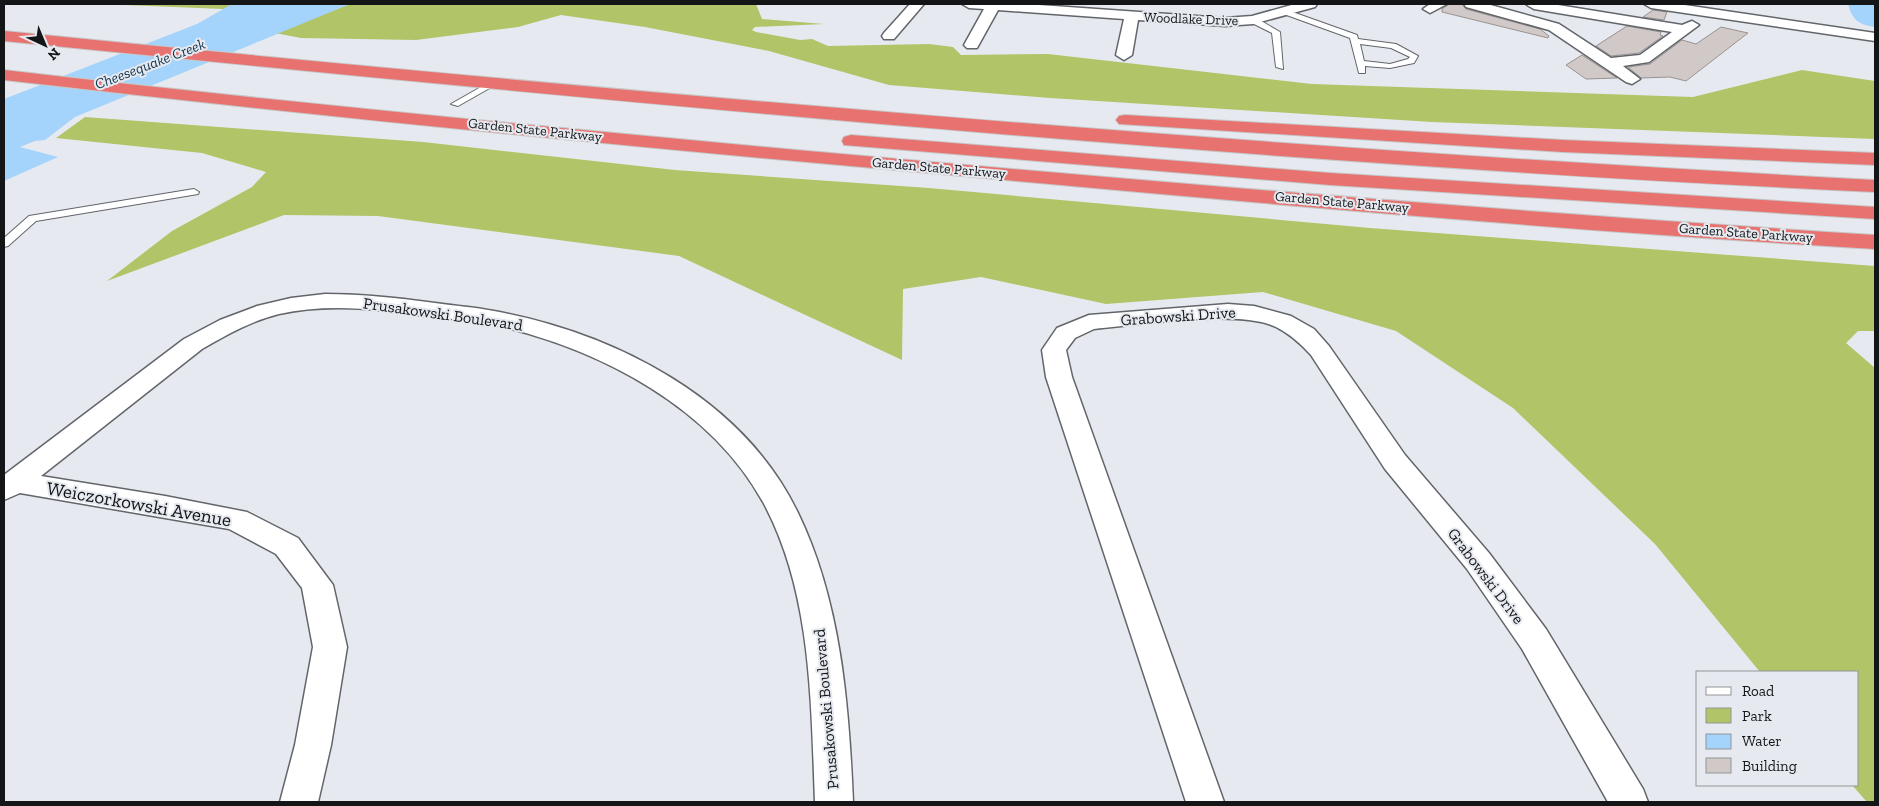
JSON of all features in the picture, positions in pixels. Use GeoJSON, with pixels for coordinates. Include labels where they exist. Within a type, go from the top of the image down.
{"type":"FeatureCollection","features":[{"type":"Feature","properties":{"kind":"highway"},"geometry":{"type":"LineString","coordinates":[[4,21],[120,34],[711,88],[1082,117]]}},
{"type":"Feature","properties":{"kind":"highway"},"geometry":{"type":"LineString","coordinates":[[4,36],[491,85],[1153,142],[1530,167],[1875,186]]}},
{"type":"Feature","properties":{"kind":"highway","name":"Garden State Parkway"},"geometry":{"type":"LineString","coordinates":[[4,75],[519,129],[962,170],[1499,215],[1875,242]]}},
{"type":"Feature","properties":{"kind":"highway","name":"Garden State Parkway"},"geometry":{"type":"LineString","coordinates":[[436,102],[485,107]]}},
{"type":"Feature","properties":{"kind":"highway"},"geometry":{"type":"LineString","coordinates":[[1110,119],[1554,146],[1875,158]]}},
{"type":"Feature","properties":{"kind":"highway"},"geometry":{"type":"LineString","coordinates":[[680,126],[803,137]]}},
{"type":"Feature","properties":{"kind":"highway","name":"Garden State Parkway"},"geometry":{"type":"LineString","coordinates":[[830,140],[1320,178],[1875,213]]}},
{"type":"Feature","properties":{"kind":"street"},"geometry":{"type":"LineString","coordinates":[[889,36],[916,4]]}},
{"type":"Feature","properties":{"kind":"street","name":"Woodlake Drive"},"geometry":{"type":"LineString","coordinates":[[968,4],[1103,9],[1132,17],[1202,21],[1253,20],[1310,4]]}},
{"type":"Feature","properties":{"kind":"street"},"geometry":{"type":"LineString","coordinates":[[1202,21],[1203,4]]}},
{"type":"Feature","properties":{"kind":"street"},"geometry":{"type":"LineString","coordinates":[[1471,4],[1518,15],[1554,27],[1632,79]]}},
{"type":"Feature","properties":{"kind":"street"},"geometry":{"type":"LineString","coordinates":[[1651,4],[1752,10],[1875,37]]}},
{"type":"Feature","properties":{"kind":"street"},"geometry":{"type":"LineString","coordinates":[[1518,15],[1536,5],[1685,30]]}},
{"type":"Feature","properties":{"kind":"street"},"geometry":{"type":"LineString","coordinates":[[972,46],[993,6]]}},
{"type":"Feature","properties":{"kind":"street"},"geometry":{"type":"LineString","coordinates":[[1609,63],[1644,59],[1715,8]]}},
{"type":"Feature","properties":{"kind":"street"},"geometry":{"type":"LineString","coordinates":[[1124,55],[1132,17]]}},
{"type":"Feature","properties":{"kind":"street","name":"Prusakowski Boulevard"},"geometry":{"type":"LineString","coordinates":[[9,486],[193,344],[222,327],[257,313],[291,305],[323,301],[372,302],[502,319],[552,333],[601,350],[644,371],[683,396],[720,429],[754,466],[782,511],[804,561],[821,629],[829,711],[834,802]]}},
{"type":"Feature","properties":{"kind":"street","name":"Grabowski Drive"},"geometry":{"type":"LineString","coordinates":[[1206,802],[1059,377],[1054,350],[1066,333],[1089,322],[1228,311],[1254,313],[1283,321],[1305,334],[1320,351],[1395,462],[1478,561],[1534,640],[1629,802]]}},
{"type":"Feature","properties":{"kind":"street","name":"Weiczorkowski Avenue"},"geometry":{"type":"LineString","coordinates":[[9,486],[165,506],[236,520],[287,546],[318,586],[330,647],[313,746],[299,802]]}},
{"type":"Feature","properties":{"kind":"lane"},"geometry":{"type":"LineString","coordinates":[[1284,11],[1354,37],[1362,73]]}},
{"type":"Feature","properties":{"kind":"lane"},"geometry":{"type":"LineString","coordinates":[[1253,20],[1276,32],[1280,67]]}},
{"type":"Feature","properties":{"kind":"lane"},"geometry":{"type":"LineString","coordinates":[[1355,41],[1387,44],[1405,49],[1414,56],[1411,61],[1402,64],[1360,63]]}},
{"type":"Feature","properties":{"kind":"lane"},"geometry":{"type":"LineString","coordinates":[[455,104],[491,85]]}},
{"type":"Feature","properties":{"kind":"lane"},"geometry":{"type":"LineString","coordinates":[[4,244],[33,218],[194,192]]}},
{"type":"Feature","properties":{"kind":"green space"},"geometry":{"type":"Polygon","coordinates":[[[99,4],[232,4],[224,9],[99,4]]]}},
{"type":"Feature","properties":{"kind":"green space"},"geometry":{"type":"Polygon","coordinates":[[[350,4],[756,4],[762,19],[824,24],[755,27],[752,30],[800,40],[812,39],[828,46],[929,44],[953,47],[961,55],[1048,54],[1312,84],[1693,97],[1802,70],[1875,81],[1875,139],[1432,122],[1050,98],[889,85],[769,51],[645,27],[561,15],[518,27],[416,40],[301,38],[275,33],[350,4]]]}},
{"type":"Feature","properties":{"kind":"green space"},"geometry":{"type":"Polygon","coordinates":[[[85,117],[423,142],[675,170],[929,188],[1370,228],[1875,266],[1875,331],[1858,331],[1846,343],[1875,368],[1875,802],[1867,802],[1853,786],[1859,786],[1859,671],[1759,671],[1655,544],[1513,408],[1396,331],[1263,292],[1106,304],[981,277],[903,289],[902,360],[679,256],[378,216],[284,215],[107,281],[172,231],[252,187],[266,172],[202,153],[56,138],[85,117]]]}},
{"type":"Feature","properties":{"kind":"water","name":"Cheesequake Creek"},"geometry":{"type":"Polygon","coordinates":[[[232,4],[350,4],[75,117],[45,140],[35,141],[20,147],[58,157],[4,181],[4,99],[197,24],[232,4]]]}},
{"type":"Feature","properties":{"kind":"water"},"geometry":{"type":"Polygon","coordinates":[[[1848,4],[1875,4],[1875,27],[1857,21],[1848,4]]]}},
{"type":"Feature","properties":{"kind":"building"},"geometry":{"type":"Polygon","coordinates":[[[1449,4],[1462,4],[1466,9],[1540,29],[1549,36],[1548,38],[1442,12],[1442,9],[1449,4]]]}},
{"type":"Feature","properties":{"kind":"building"},"geometry":{"type":"Polygon","coordinates":[[[1653,10],[1667,12],[1664,20],[1643,17],[1653,10]]]}},
{"type":"Feature","properties":{"kind":"building"},"geometry":{"type":"Polygon","coordinates":[[[1627,26],[1661,32],[1660,35],[1663,36],[1639,53],[1611,56],[1596,46],[1627,26]]]}},
{"type":"Feature","properties":{"kind":"building"},"geometry":{"type":"Polygon","coordinates":[[[1721,27],[1748,33],[1686,81],[1670,77],[1641,78],[1628,67],[1650,64],[1682,40],[1696,44],[1721,27]]]}},
{"type":"Feature","properties":{"kind":"building"},"geometry":{"type":"Polygon","coordinates":[[[1582,55],[1617,78],[1586,79],[1566,65],[1582,55]]]}}]}
